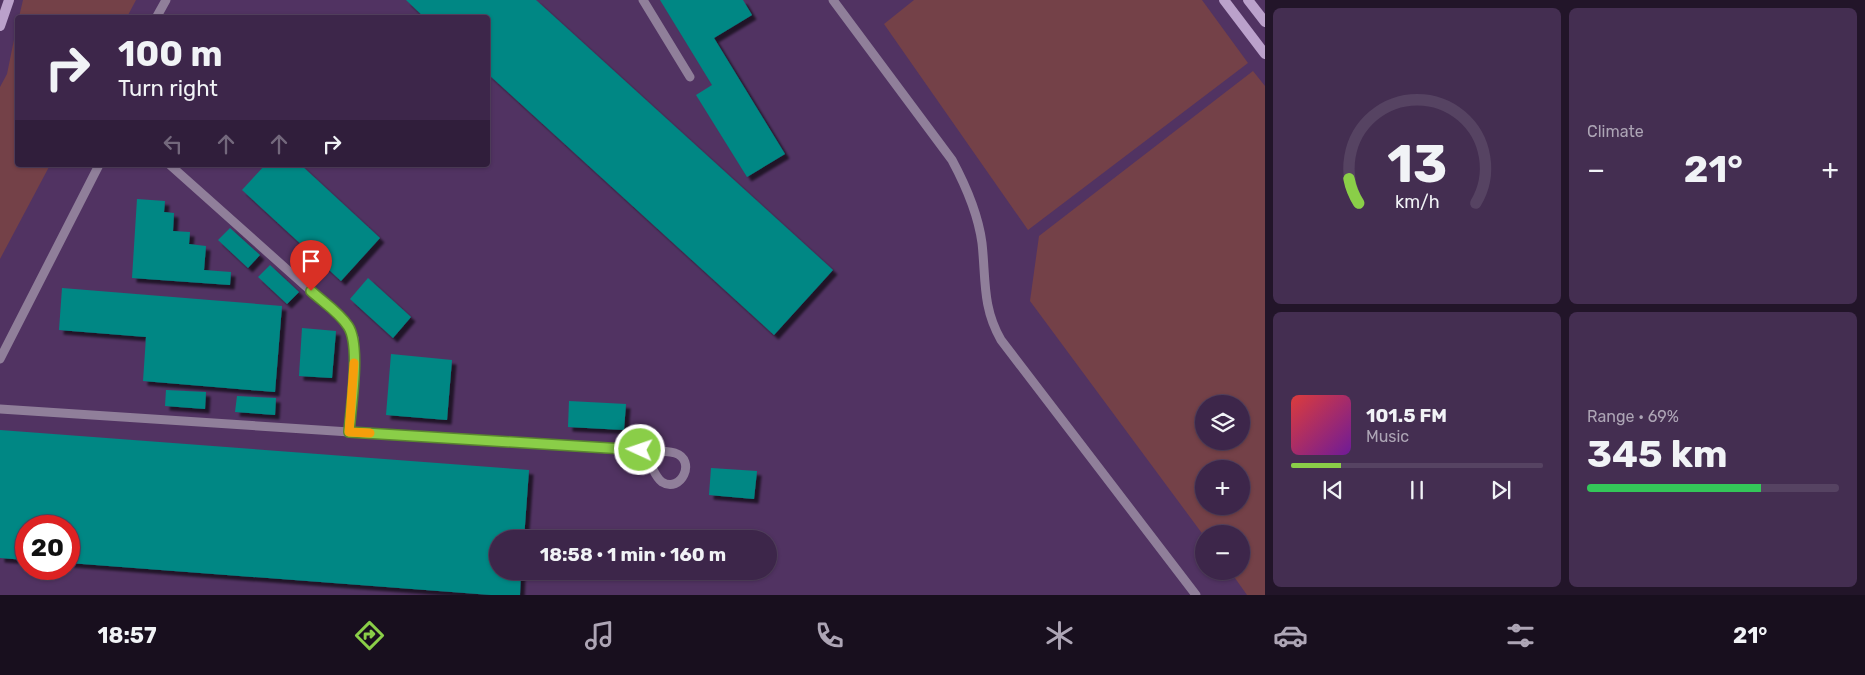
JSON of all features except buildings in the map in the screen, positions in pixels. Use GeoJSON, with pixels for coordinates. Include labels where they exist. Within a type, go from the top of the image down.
{"type":"FeatureCollection","features":[{"type":"Feature","properties":{"kind":"main road"},"geometry":{"type":"LineString","coordinates":[[0,26],[9,0]]}},
{"type":"Feature","properties":{"kind":"main road"},"geometry":{"type":"LineString","coordinates":[[1224,0],[1265,54]]}},
{"type":"Feature","properties":{"kind":"main road"},"geometry":{"type":"LineString","coordinates":[[1248,0],[1264,21],[1248,32]]}},
{"type":"Feature","properties":{"kind":"lane"},"geometry":{"type":"LineString","coordinates":[[158,15],[166,0]]}},
{"type":"Feature","properties":{"kind":"lane"},"geometry":{"type":"LineString","coordinates":[[643,0],[690,77]]}},
{"type":"Feature","properties":{"kind":"lane"},"geometry":{"type":"LineString","coordinates":[[833,0],[952,160],[966,187],[975,212],[982,241],[988,314],[1001,340],[1196,595]]}},
{"type":"Feature","properties":{"kind":"lane"},"geometry":{"type":"LineString","coordinates":[[0,359],[99,167]]}},
{"type":"Feature","properties":{"kind":"lane"},"geometry":{"type":"LineString","coordinates":[[172,167],[348,326],[354,338],[355,353],[349,432]]}},
{"type":"Feature","properties":{"kind":"lane"},"geometry":{"type":"LineString","coordinates":[[0,409],[640,450],[676,453],[681,456],[686,466],[684,476],[676,484],[661,482],[657,478],[649,459],[640,450]]}},
{"type":"Feature","properties":{"kind":"shaded area"},"geometry":{"type":"Polygon","coordinates":[[[23,0],[136,0],[128,15],[19,15],[23,0]]]}},
{"type":"Feature","properties":{"kind":"shaded area"},"geometry":{"type":"Polygon","coordinates":[[[914,0],[1202,0],[1248,63],[1028,230],[884,24],[914,0]]]}},
{"type":"Feature","properties":{"kind":"shaded area"},"geometry":{"type":"Polygon","coordinates":[[[15,35],[15,167],[49,167],[0,259],[0,87],[7,74],[15,35]]]}},
{"type":"Feature","properties":{"kind":"shaded area"},"geometry":{"type":"Polygon","coordinates":[[[1253,71],[1265,86],[1265,595],[1247,595],[1236,580],[1250,580],[1250,525],[1196,525],[1030,301],[1039,236],[1253,71]]]}},
{"type":"Feature","properties":{"kind":"slow traffic"},"geometry":{"type":"LineString","coordinates":[[354,363],[349,432],[370,433]]}},
{"type":"Feature","properties":{"kind":"route"},"geometry":{"type":"LineString","coordinates":[[311,291],[339,316],[348,326],[354,338],[355,353],[349,432],[640,450]]}}]}
